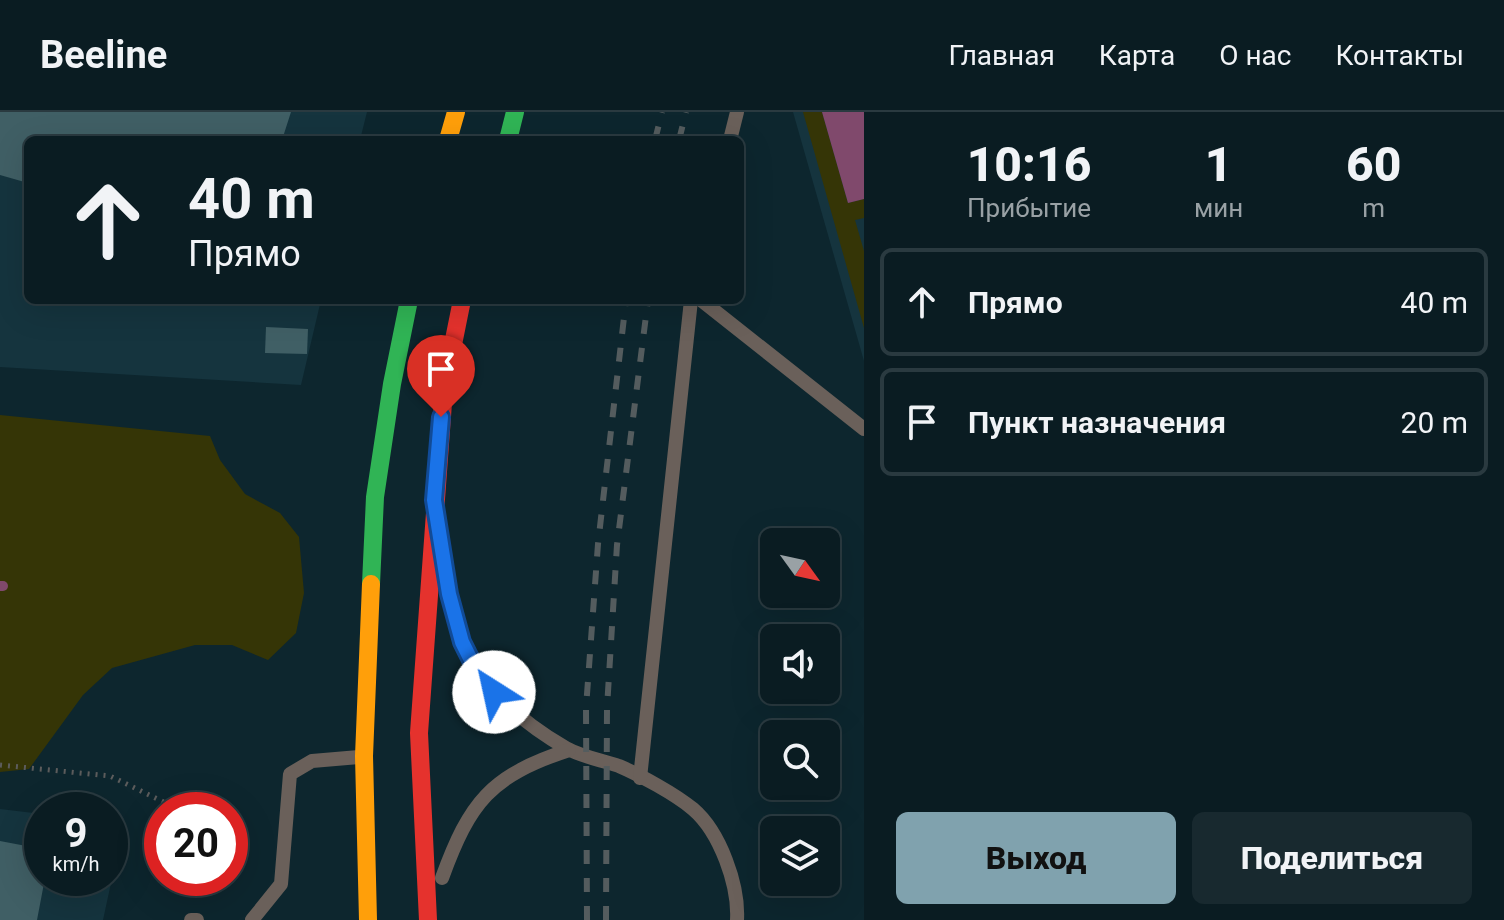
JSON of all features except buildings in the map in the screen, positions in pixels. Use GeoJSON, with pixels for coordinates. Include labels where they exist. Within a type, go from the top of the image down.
{"type":"FeatureCollection","features":[{"type":"Feature","properties":{"kind":"main road"},"geometry":{"type":"LineString","coordinates":[[449,136],[456,112]]}},
{"type":"Feature","properties":{"kind":"main road"},"geometry":{"type":"LineString","coordinates":[[509,136],[515,112]]}},
{"type":"Feature","properties":{"kind":"main road"},"geometry":{"type":"LineString","coordinates":[[368,920],[364,756],[375,497],[408,304]]}},
{"type":"Feature","properties":{"kind":"main road"},"geometry":{"type":"LineString","coordinates":[[428,918],[419,733],[444,389],[461,304]]}},
{"type":"Feature","properties":{"kind":"lane"},"geometry":{"type":"LineString","coordinates":[[731,136],[737,112]]}},
{"type":"Feature","properties":{"kind":"lane"},"geometry":{"type":"LineString","coordinates":[[640,778],[691,304]]}},
{"type":"Feature","properties":{"kind":"lane"},"geometry":{"type":"LineString","coordinates":[[706,304],[864,429]]}},
{"type":"Feature","properties":{"kind":"lane"},"geometry":{"type":"LineString","coordinates":[[434,500],[449,594],[462,642],[474,666],[510,707],[569,750],[621,767],[695,810],[734,875],[737,920]]}},
{"type":"Feature","properties":{"kind":"lane"},"geometry":{"type":"LineString","coordinates":[[428,918],[466,820],[491,788],[534,761],[569,750]]}},
{"type":"Feature","properties":{"kind":"lane"},"geometry":{"type":"LineString","coordinates":[[252,920],[281,884],[290,774],[312,761],[364,756]]}},
{"type":"Feature","properties":{"kind":"path"},"geometry":{"type":"LineString","coordinates":[[0,765],[110,776],[144,792]]}},
{"type":"Feature","properties":{"kind":"shaded area"},"geometry":{"type":"Polygon","coordinates":[[[0,112],[367,112],[361,136],[24,136],[24,304],[320,304],[301,385],[0,367],[0,112]]]}},
{"type":"Feature","properties":{"kind":"shaded area"},"geometry":{"type":"Polygon","coordinates":[[[793,112],[864,112],[864,361],[793,112]]]}},
{"type":"Feature","properties":{"kind":"shaded area"},"geometry":{"type":"Polygon","coordinates":[[[803,112],[822,112],[848,203],[864,199],[864,218],[855,220],[864,251],[864,328],[803,112]]]}},
{"type":"Feature","properties":{"kind":"shaded area"},"geometry":{"type":"Polygon","coordinates":[[[822,112],[864,112],[864,199],[848,203],[822,112]]]}},
{"type":"Feature","properties":{"kind":"shaded area"},"geometry":{"type":"Polygon","coordinates":[[[0,415],[210,436],[220,460],[245,494],[280,513],[299,537],[304,593],[296,633],[268,660],[232,645],[195,645],[112,668],[83,695],[29,769],[0,772],[0,415]]]}},
{"type":"Feature","properties":{"kind":"shaded area"},"geometry":{"type":"Polygon","coordinates":[[[0,809],[24,812],[24,896],[108,896],[103,920],[0,920],[0,809]]]}},
{"type":"Feature","properties":{"kind":"railway"},"geometry":{"type":"LineString","coordinates":[[656,136],[662,112]]}},
{"type":"Feature","properties":{"kind":"railway"},"geometry":{"type":"LineString","coordinates":[[680,136],[686,112]]}},
{"type":"Feature","properties":{"kind":"railway"},"geometry":{"type":"LineString","coordinates":[[587,920],[586,708],[598,544],[626,304]]}},
{"type":"Feature","properties":{"kind":"railway"},"geometry":{"type":"LineString","coordinates":[[606,920],[607,708],[617,545],[647,304]]}},
{"type":"Feature","properties":{"kind":"traffic: fast"},"geometry":{"type":"LineString","coordinates":[[509,136],[515,112]]}},
{"type":"Feature","properties":{"kind":"traffic: fast"},"geometry":{"type":"LineString","coordinates":[[371,584],[375,497],[408,304]]}},
{"type":"Feature","properties":{"kind":"traffic: slow"},"geometry":{"type":"LineString","coordinates":[[449,136],[456,112]]}},
{"type":"Feature","properties":{"kind":"traffic: slow"},"geometry":{"type":"LineString","coordinates":[[368,920],[364,756],[371,584]]}},
{"type":"Feature","properties":{"kind":"traffic: jam"},"geometry":{"type":"LineString","coordinates":[[428,920],[419,733],[444,389],[461,304]]}},
{"type":"Feature","properties":{"kind":"route"},"geometry":{"type":"LineString","coordinates":[[441,417],[434,500],[449,594],[462,642],[474,666],[494,692]]}}]}
